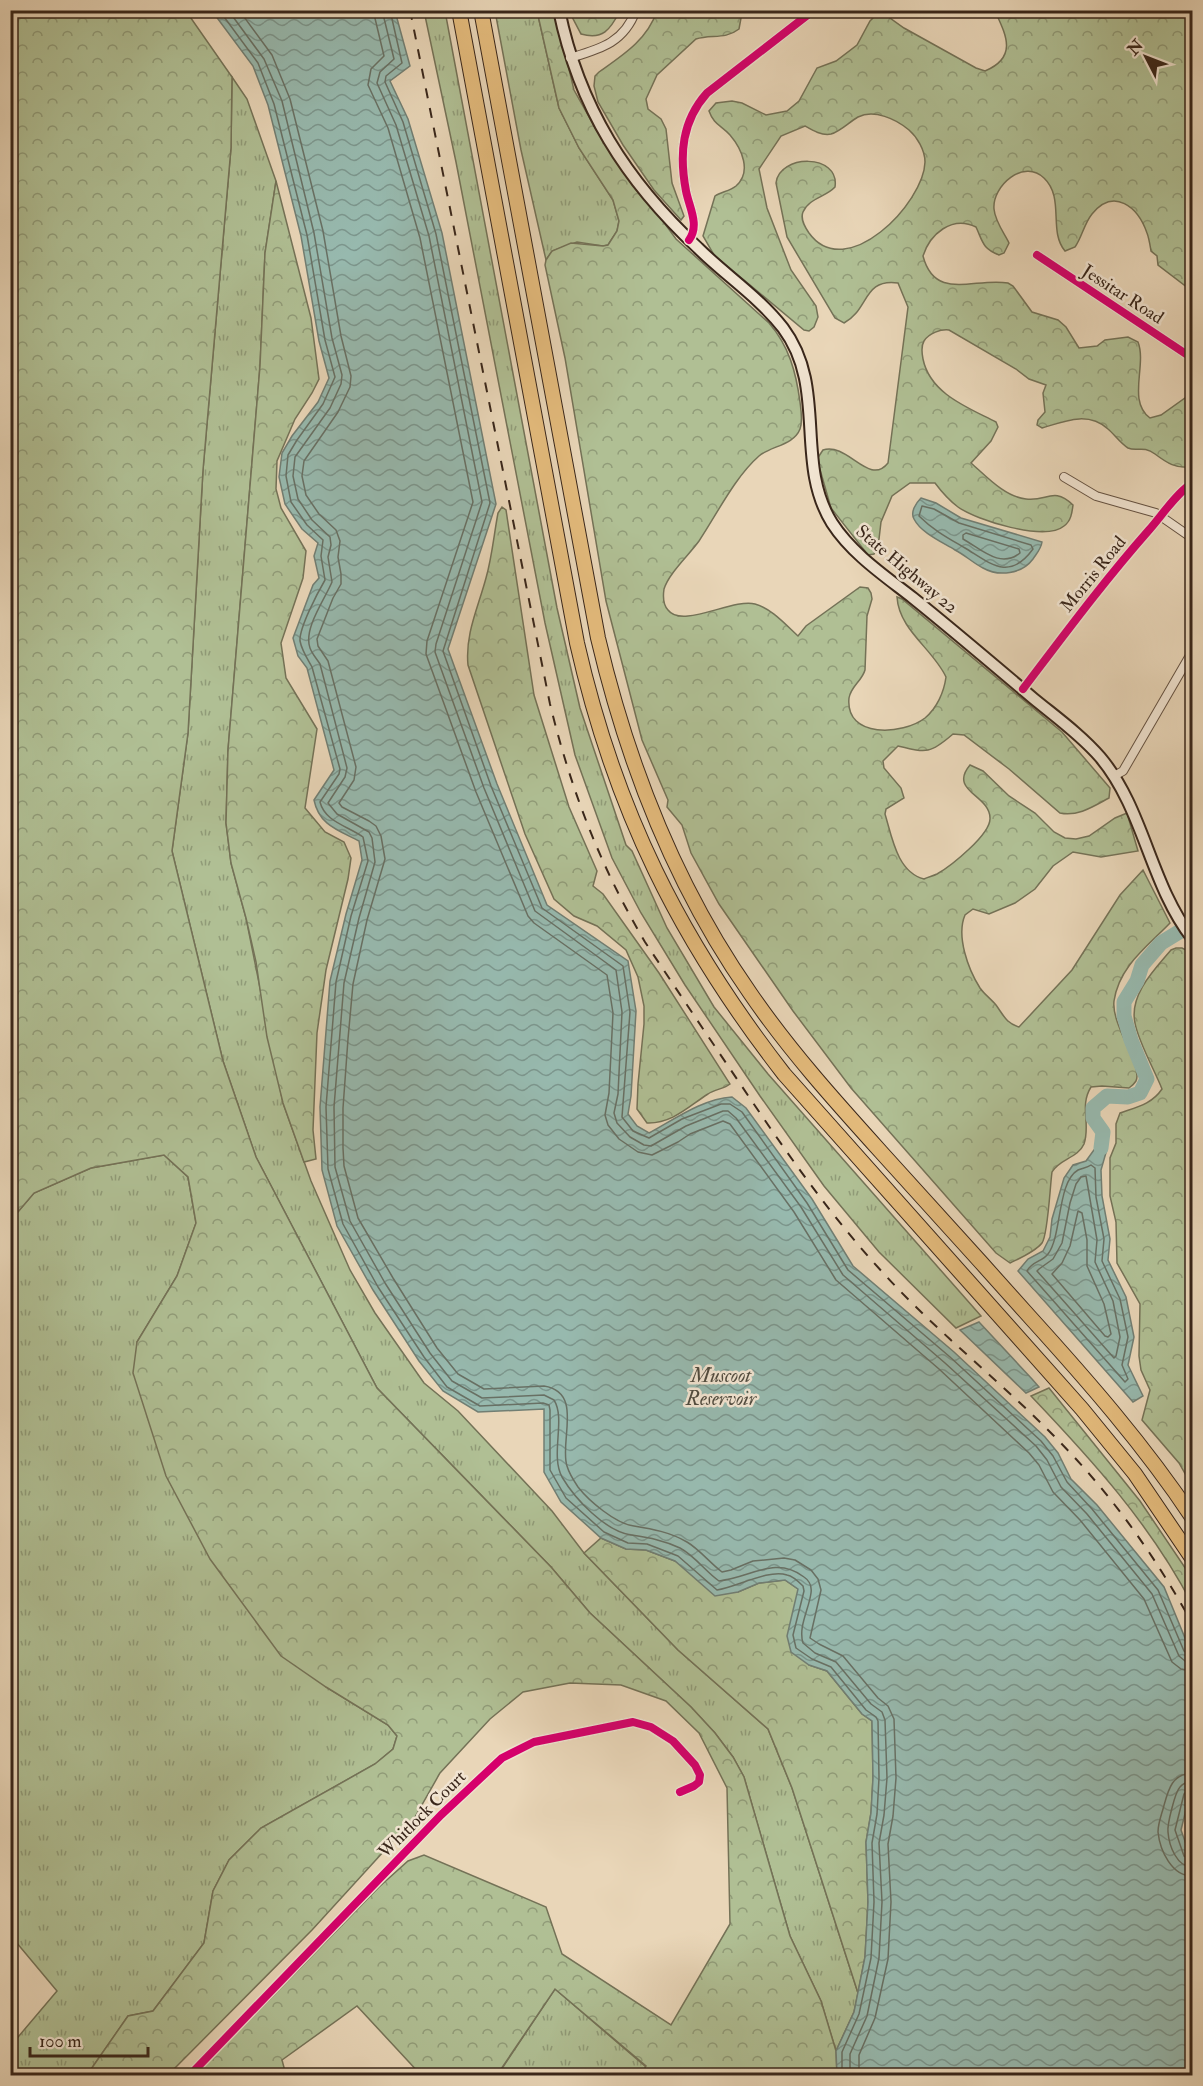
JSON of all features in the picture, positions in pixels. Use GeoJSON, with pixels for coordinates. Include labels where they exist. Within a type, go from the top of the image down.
{"type":"FeatureCollection","features":[{"type":"Feature","properties":{"kind":"highway"},"geometry":{"type":"LineString","coordinates":[[459,10],[577,643],[599,729],[645,852],[684,929],[756,1040],[783,1074],[1082,1408],[1135,1473],[1192,1558]]}},
{"type":"Feature","properties":{"kind":"highway"},"geometry":{"type":"LineString","coordinates":[[481,10],[598,638],[619,722],[665,843],[683,881],[725,955],[787,1044],[1099,1394],[1153,1460],[1192,1517]]}},
{"type":"Feature","properties":{"kind":"main road","name":"State Highway 22"},"geometry":{"type":"LineString","coordinates":[[559,10],[570,58],[587,101],[620,159],[648,195],[689,240],[769,313],[783,329],[798,354],[809,394],[812,459],[817,488],[825,510],[840,533],[872,566],[1023,689],[1090,747],[1114,776],[1179,919],[1192,938]]}},
{"type":"Feature","properties":{"kind":"street"},"geometry":{"type":"LineString","coordinates":[[570,58],[606,47],[627,28],[636,10]]}},
{"type":"Feature","properties":{"kind":"street"},"geometry":{"type":"LineString","coordinates":[[689,240],[693,235],[695,223],[686,192],[682,159],[682,143],[689,119],[707,93],[814,10]]}},
{"type":"Feature","properties":{"kind":"street","name":"Jessitar Road"},"geometry":{"type":"LineString","coordinates":[[1037,255],[1192,358]]}},
{"type":"Feature","properties":{"kind":"street"},"geometry":{"type":"LineString","coordinates":[[1064,477],[1096,496],[1156,513],[1192,538]]}},
{"type":"Feature","properties":{"kind":"street","name":"Morris Road"},"geometry":{"type":"LineString","coordinates":[[1023,689],[1073,622],[1182,490],[1192,483]]}},
{"type":"Feature","properties":{"kind":"street"},"geometry":{"type":"LineString","coordinates":[[1114,776],[1123,771],[1192,652]]}},
{"type":"Feature","properties":{"kind":"street","name":"Whitlock Court"},"geometry":{"type":"LineString","coordinates":[[189,2076],[441,1815],[502,1758],[534,1742],[633,1722],[651,1727],[673,1741],[696,1765],[700,1775],[699,1782],[680,1792]]}},
{"type":"Feature","properties":{"kind":"green space"},"geometry":{"type":"Polygon","coordinates":[[[569,10],[620,11],[605,32],[589,36],[581,34],[569,10]]]}},
{"type":"Feature","properties":{"kind":"green space"},"geometry":{"type":"Polygon","coordinates":[[[11,11],[186,11],[232,77],[231,148],[203,470],[188,733],[172,851],[223,1061],[256,1157],[377,1388],[551,1567],[590,1613],[691,1707],[733,1757],[744,1777],[790,1936],[821,2001],[836,2051],[837,2075],[641,2075],[646,2066],[555,1989],[497,2075],[421,2075],[357,2006],[282,2060],[286,2075],[196,2075],[379,1887],[408,1861],[424,1855],[546,1907],[562,1954],[671,2025],[730,1924],[727,1788],[699,1733],[666,1701],[621,1685],[570,1683],[523,1692],[490,1719],[440,1773],[415,1817],[312,1930],[168,2075],[87,2075],[128,2016],[153,2011],[204,1943],[213,1891],[229,1860],[261,1828],[375,1764],[393,1749],[397,1736],[388,1725],[281,1656],[210,1559],[166,1476],[133,1373],[137,1342],[177,1276],[196,1223],[188,1177],[164,1155],[91,1168],[34,1193],[11,1220],[11,11]]]}},
{"type":"Feature","properties":{"kind":"green space"},"geometry":{"type":"Polygon","coordinates":[[[424,11],[445,11],[557,608],[580,708],[626,845],[632,851],[667,928],[714,1007],[768,1074],[981,1316],[956,1328],[879,1252],[824,1186],[685,985],[641,913],[612,858],[575,755],[545,623],[456,162],[424,11]]]}},
{"type":"Feature","properties":{"kind":"green space"},"geometry":{"type":"Polygon","coordinates":[[[495,11],[537,11],[559,108],[579,148],[613,200],[619,221],[617,231],[608,245],[577,242],[552,251],[546,260],[521,150],[495,11]]]}},
{"type":"Feature","properties":{"kind":"green space"},"geometry":{"type":"Polygon","coordinates":[[[537,11],[555,11],[574,90],[597,131],[676,239],[769,323],[787,350],[796,380],[802,419],[800,429],[793,439],[759,456],[742,474],[699,541],[667,583],[664,589],[666,608],[675,615],[684,616],[734,605],[755,604],[772,613],[798,636],[806,626],[860,587],[868,588],[872,599],[867,616],[865,670],[850,694],[850,711],[856,721],[865,727],[890,730],[915,724],[925,718],[939,699],[946,677],[904,619],[897,597],[902,599],[1062,732],[1110,788],[1109,798],[1092,807],[1079,812],[1060,813],[1009,769],[964,735],[953,734],[939,745],[922,751],[898,746],[883,761],[884,768],[901,788],[904,798],[886,809],[885,814],[893,843],[908,869],[924,879],[937,874],[960,857],[977,841],[989,825],[988,810],[964,781],[970,765],[983,771],[1009,796],[1035,813],[1054,832],[1065,838],[1076,839],[1089,836],[1115,818],[1127,813],[1138,851],[1101,857],[1073,852],[1053,866],[1035,889],[1015,903],[989,914],[973,909],[965,915],[962,933],[971,972],[982,990],[1011,1023],[1019,1027],[1072,970],[1120,895],[1143,870],[1170,923],[1128,967],[1114,1001],[1117,1022],[1135,1066],[1136,1081],[1129,1088],[1091,1087],[1085,1108],[1086,1137],[1084,1144],[1052,1172],[1047,1221],[1042,1243],[1031,1252],[1010,1263],[996,1253],[851,1088],[793,1011],[719,904],[691,853],[682,825],[667,807],[668,800],[642,740],[606,601],[565,358],[545,265],[552,251],[571,243],[608,245],[617,231],[619,221],[613,200],[579,148],[559,108],[537,11]]]}},
{"type":"Feature","properties":{"kind":"green space"},"geometry":{"type":"Polygon","coordinates":[[[657,11],[738,11],[741,18],[739,29],[734,32],[723,36],[696,39],[657,75],[646,99],[648,109],[661,119],[666,129],[672,183],[684,216],[681,220],[654,190],[623,145],[598,102],[594,86],[595,76],[599,72],[641,39],[657,11]]]}},
{"type":"Feature","properties":{"kind":"green space"},"geometry":{"type":"Polygon","coordinates":[[[995,11],[1192,11],[1192,291],[1158,265],[1157,256],[1151,251],[1148,237],[1138,215],[1131,208],[1117,201],[1100,206],[1089,218],[1075,247],[1065,251],[1060,243],[1054,195],[1050,186],[1044,178],[1027,171],[1011,177],[998,192],[995,200],[996,218],[1009,243],[1004,253],[999,255],[986,247],[976,227],[959,223],[937,234],[931,240],[923,256],[929,270],[937,279],[946,283],[1008,283],[1013,286],[1032,312],[1058,320],[1066,327],[1079,348],[1097,346],[1105,340],[1128,337],[1138,342],[1140,361],[1138,393],[1143,411],[1150,418],[1161,415],[1192,393],[1192,467],[1172,465],[1151,451],[1128,448],[1108,429],[1092,420],[1076,419],[1042,428],[1037,425],[1045,412],[1043,393],[1046,385],[1029,379],[949,330],[939,331],[926,338],[923,343],[922,355],[927,371],[942,391],[996,422],[998,427],[991,441],[971,463],[996,485],[1018,497],[1033,499],[1060,496],[1066,499],[1073,505],[1071,517],[1064,526],[1055,530],[1042,532],[1011,527],[979,518],[958,507],[935,483],[910,483],[892,496],[881,522],[874,554],[868,555],[831,508],[817,459],[823,450],[832,449],[873,470],[881,469],[888,463],[908,307],[898,283],[887,283],[878,285],[872,290],[858,311],[844,323],[835,318],[787,237],[776,183],[780,173],[797,163],[808,161],[828,168],[834,176],[835,187],[809,204],[802,215],[809,233],[825,246],[843,249],[862,244],[898,216],[912,198],[921,179],[925,162],[922,148],[912,133],[898,122],[885,116],[871,114],[858,117],[831,134],[814,131],[805,126],[781,136],[759,169],[767,208],[791,270],[816,306],[818,317],[814,327],[809,331],[804,330],[714,255],[703,236],[715,196],[736,186],[744,174],[744,160],[734,141],[715,122],[709,111],[716,103],[732,101],[742,103],[766,115],[787,111],[799,101],[817,68],[836,61],[857,45],[870,21],[877,14],[887,16],[904,28],[985,71],[1002,59],[1006,52],[1003,29],[995,11]]]}},
{"type":"Feature","properties":{"kind":"green space"},"geometry":{"type":"Polygon","coordinates":[[[232,77],[247,99],[276,181],[265,253],[260,366],[228,750],[226,823],[231,863],[246,918],[283,1103],[311,1181],[350,1270],[375,1313],[424,1383],[458,1411],[552,1511],[584,1553],[678,1650],[768,1729],[792,1788],[858,1993],[854,2012],[836,2051],[821,2001],[790,1936],[744,1777],[733,1757],[691,1707],[590,1613],[551,1567],[377,1388],[256,1157],[223,1061],[172,851],[188,733],[203,470],[231,148],[232,77]]]}},
{"type":"Feature","properties":{"kind":"green space"},"geometry":{"type":"Polygon","coordinates":[[[276,181],[311,318],[319,379],[295,419],[277,461],[276,489],[281,508],[306,551],[303,578],[281,643],[286,678],[317,729],[305,808],[325,832],[344,842],[351,858],[326,970],[317,1033],[313,1130],[316,1159],[304,1162],[283,1103],[267,1037],[256,962],[231,863],[226,823],[228,750],[260,366],[265,253],[276,181]]]}},
{"type":"Feature","properties":{"kind":"green space"},"geometry":{"type":"Polygon","coordinates":[[[502,507],[506,510],[534,695],[569,807],[597,871],[593,886],[603,894],[659,973],[730,1084],[711,1092],[664,1121],[647,1123],[637,1109],[644,1024],[644,1006],[638,977],[626,950],[597,926],[574,916],[554,899],[525,834],[468,665],[470,632],[488,570],[498,513],[502,507]]]}},
{"type":"Feature","properties":{"kind":"green space"},"geometry":{"type":"Polygon","coordinates":[[[1176,948],[1192,953],[1192,1486],[1179,1463],[1142,1420],[1150,1390],[1141,1370],[1139,1356],[1140,1304],[1117,1263],[1116,1222],[1110,1196],[1110,1158],[1116,1143],[1116,1124],[1120,1113],[1149,1102],[1162,1089],[1137,1030],[1134,1013],[1136,1003],[1144,984],[1171,950],[1176,948]]]}},
{"type":"Feature","properties":{"kind":"green space"},"geometry":{"type":"Polygon","coordinates":[[[164,1155],[188,1177],[196,1223],[177,1276],[137,1342],[326,1687],[388,1725],[397,1736],[393,1749],[375,1764],[261,1828],[229,1860],[213,1891],[204,1943],[153,2011],[128,2016],[87,2075],[11,2076],[13,2043],[57,1991],[11,1936],[11,1220],[34,1193],[91,1168],[164,1155]]]}},
{"type":"Feature","properties":{"kind":"green space"},"geometry":{"type":"Polygon","coordinates":[[[1049,1388],[1140,1501],[1192,1578],[1192,1604],[1158,1547],[1119,1494],[1031,1396],[1049,1388]]]}},
{"type":"Feature","properties":{"kind":"green space"},"geometry":{"type":"Polygon","coordinates":[[[601,1538],[626,1549],[646,1550],[675,1561],[738,1592],[759,1583],[785,1580],[798,1589],[809,1665],[827,1671],[862,1714],[872,1721],[873,1778],[871,1813],[866,1842],[868,1902],[865,1957],[858,1993],[792,1788],[768,1729],[678,1650],[584,1553],[601,1538]]]}},
{"type":"Feature","properties":{"kind":"green space"},"geometry":{"type":"Polygon","coordinates":[[[555,1989],[646,2067],[641,2075],[497,2076],[555,1989]]]}},
{"type":"Feature","properties":{"kind":"water","name":"Muscoot Reservoir"},"geometry":{"type":"Polygon","coordinates":[[[212,11],[395,11],[410,66],[390,81],[408,119],[442,233],[496,504],[448,649],[497,784],[547,905],[628,961],[636,1011],[628,1114],[637,1126],[649,1133],[689,1110],[721,1099],[732,1097],[746,1108],[812,1199],[853,1266],[954,1352],[1045,1437],[1058,1453],[1071,1479],[1097,1505],[1164,1587],[1192,1655],[1192,1785],[1181,1830],[1192,1861],[1192,2075],[837,2075],[836,2051],[854,2012],[865,1957],[868,1902],[866,1842],[871,1813],[873,1778],[872,1721],[862,1714],[827,1671],[809,1665],[791,1652],[787,1636],[798,1589],[785,1580],[759,1583],[738,1592],[715,1596],[675,1561],[646,1550],[626,1549],[601,1538],[561,1502],[544,1472],[544,1409],[478,1412],[443,1391],[419,1361],[373,1290],[337,1226],[322,1170],[320,1107],[330,981],[362,860],[359,841],[330,826],[320,815],[314,800],[334,770],[307,668],[298,656],[293,638],[313,585],[319,578],[314,556],[318,543],[302,529],[285,504],[279,477],[282,453],[318,402],[329,378],[319,341],[301,236],[268,105],[253,66],[212,11]]]}},
{"type":"Feature","properties":{"kind":"water"},"geometry":{"type":"Polygon","coordinates":[[[921,498],[936,503],[961,518],[1042,542],[1041,547],[1028,564],[1017,571],[1003,573],[989,571],[932,537],[917,524],[913,511],[921,498]]]}},
{"type":"Feature","properties":{"kind":"water"},"geometry":{"type":"Polygon","coordinates":[[[1096,1147],[1107,1149],[1101,1170],[1102,1196],[1110,1239],[1108,1260],[1126,1297],[1134,1337],[1128,1365],[1143,1396],[1133,1402],[1018,1271],[1028,1259],[1043,1251],[1050,1237],[1052,1219],[1064,1178],[1073,1165],[1086,1161],[1096,1147]]]}},
{"type":"Feature","properties":{"kind":"water"},"geometry":{"type":"Polygon","coordinates":[[[979,1322],[1039,1387],[1026,1393],[960,1330],[979,1322]]]}},
{"type":"Feature","properties":{"kind":"waterway"},"geometry":{"type":"LineString","coordinates":[[1101,1148],[1103,1132],[1093,1118],[1093,1108],[1107,1096],[1128,1097],[1140,1093],[1147,1079],[1131,1040],[1124,1016],[1124,1002],[1137,981],[1142,965],[1161,943],[1192,924]]}},
{"type":"Feature","properties":{"kind":"railway"},"geometry":{"type":"LineString","coordinates":[[410,10],[550,704],[577,797],[614,885],[645,942],[775,1135],[828,1207],[866,1254],[906,1297],[1032,1415],[1093,1478],[1146,1548],[1192,1623]]}},
{"type":"Feature","properties":{"kind":"cycle path"},"geometry":{"type":"LineString","coordinates":[[689,240],[694,222],[686,191],[683,151],[684,139],[692,115],[707,93],[814,10]]}},
{"type":"Feature","properties":{"kind":"cycle path"},"geometry":{"type":"LineString","coordinates":[[1037,255],[1192,358]]}},
{"type":"Feature","properties":{"kind":"cycle path"},"geometry":{"type":"LineString","coordinates":[[1023,689],[1084,608],[1175,499],[1192,483]]}},
{"type":"Feature","properties":{"kind":"cycle path"},"geometry":{"type":"LineString","coordinates":[[189,2076],[441,1815],[502,1758],[534,1742],[633,1722],[651,1727],[673,1741],[695,1765],[700,1775],[699,1782],[680,1792]]}}]}
